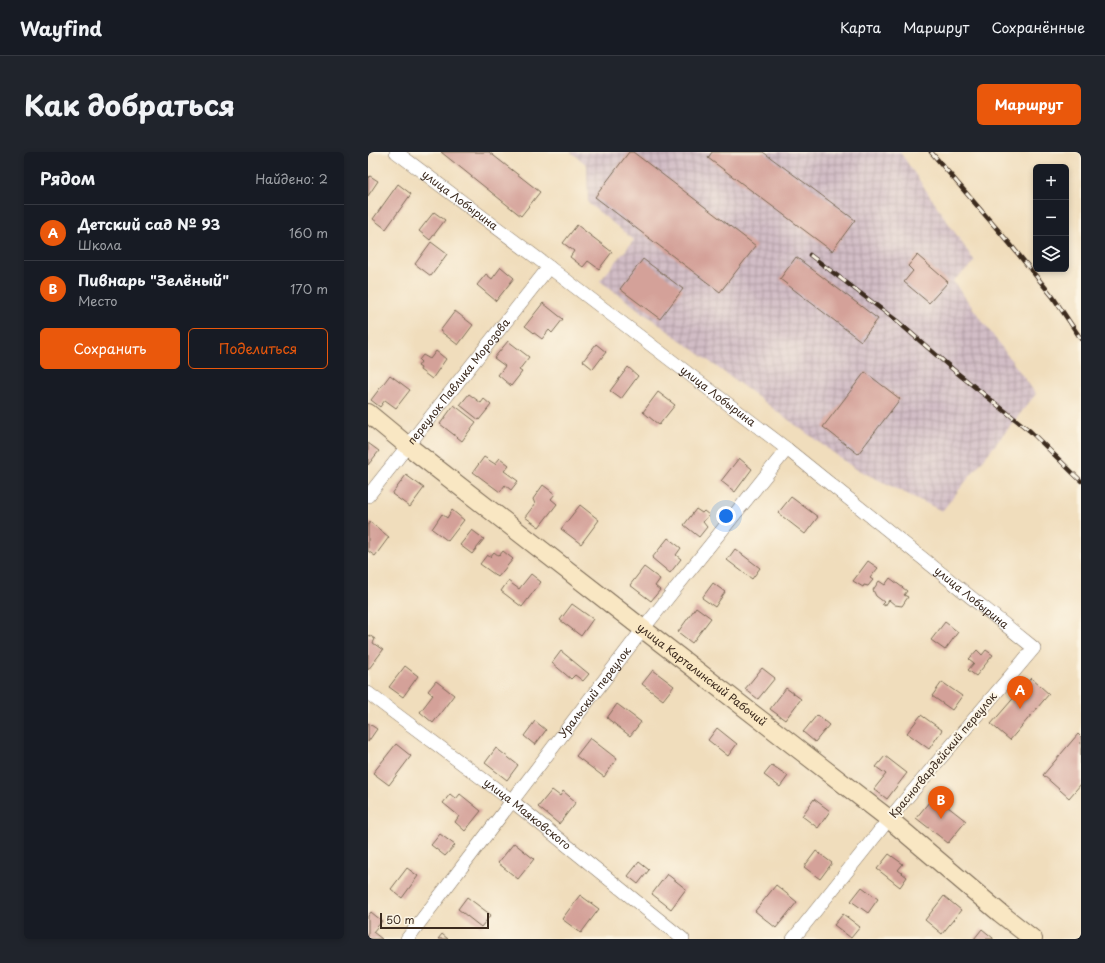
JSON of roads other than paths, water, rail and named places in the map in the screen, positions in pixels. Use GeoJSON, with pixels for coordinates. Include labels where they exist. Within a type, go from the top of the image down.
{"type":"FeatureCollection","features":[{"type":"Feature","properties":{"kind":"street","name":"улица Лобырина"},"geometry":{"type":"LineString","coordinates":[[396,152],[787,449],[1034,648]]}},
{"type":"Feature","properties":{"kind":"street","name":"переулок Павлика Морозова"},"geometry":{"type":"LineString","coordinates":[[368,496],[549,267]]}},
{"type":"Feature","properties":{"kind":"street","name":"улица Карталинский Рабочий"},"geometry":{"type":"LineString","coordinates":[[368,413],[643,630],[889,819],[1033,939]]}},
{"type":"Feature","properties":{"kind":"street","name":"Уральский переулок"},"geometry":{"type":"LineString","coordinates":[[407,939],[643,630],[787,449]]}},
{"type":"Feature","properties":{"kind":"street","name":"Красногвардейский переулок"},"geometry":{"type":"LineString","coordinates":[[793,939],[889,819],[1034,648]]}},
{"type":"Feature","properties":{"kind":"street","name":"улица Маяковского"},"geometry":{"type":"LineString","coordinates":[[368,693],[512,801],[683,939]]}},
{"type":"Feature","properties":{"kind":"railway"},"geometry":{"type":"LineString","coordinates":[[931,152],[1010,244],[1053,297],[1081,339]]}},
{"type":"Feature","properties":{"kind":"railway"},"geometry":{"type":"LineString","coordinates":[[810,255],[897,321],[956,372],[1030,431],[1081,481]]}},
{"type":"Feature","properties":{"kind":"place","name":"Детский сад № 93"},"geometry":{"type":"Point","coordinates":[1020,709]}},
{"type":"Feature","properties":{"kind":"place","name":"Пивнарь \"Зелёный\""},"geometry":{"type":"Point","coordinates":[941,819]}}]}
